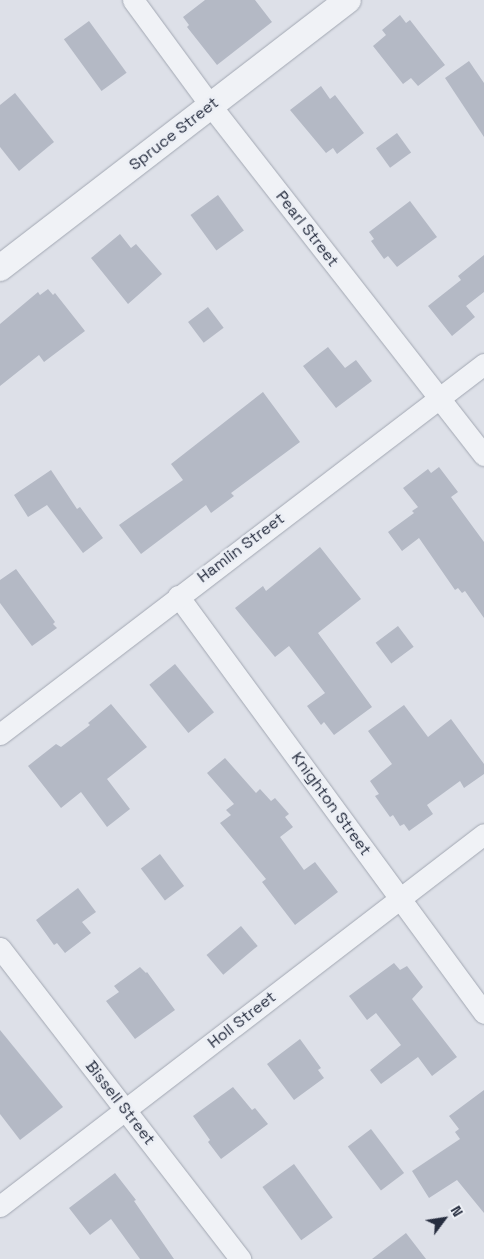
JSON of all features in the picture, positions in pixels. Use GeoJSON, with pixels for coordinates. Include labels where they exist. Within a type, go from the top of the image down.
{"type":"FeatureCollection","features":[{"type":"Feature","properties":{"kind":"street","name":"Pearl Street"},"geometry":{"type":"LineString","coordinates":[[134,0],[211,106],[484,455]]}},
{"type":"Feature","properties":{"kind":"street","name":"Spruce Street"},"geometry":{"type":"LineString","coordinates":[[0,268],[348,0]]}},
{"type":"Feature","properties":{"kind":"street","name":"Hamlin Street"},"geometry":{"type":"LineString","coordinates":[[0,734],[178,596],[484,364]]}},
{"type":"Feature","properties":{"kind":"street","name":"Knighton Street"},"geometry":{"type":"LineString","coordinates":[[178,596],[484,1013]]}},
{"type":"Feature","properties":{"kind":"street","name":"Holl Street"},"geometry":{"type":"LineString","coordinates":[[0,1206],[484,834]]}},
{"type":"Feature","properties":{"kind":"street","name":"Bissell Street"},"geometry":{"type":"LineString","coordinates":[[0,948],[240,1259]]}},
{"type":"Feature","properties":{"kind":"building"},"geometry":{"type":"Polygon","coordinates":[[[205,0],[255,0],[272,22],[217,65],[187,27],[189,25],[183,17],[205,0]]]}},
{"type":"Feature","properties":{"kind":"building"},"geometry":{"type":"Polygon","coordinates":[[[400,15],[406,23],[410,20],[445,65],[418,86],[411,78],[403,84],[373,46],[386,35],[382,30],[400,15]]]}},
{"type":"Feature","properties":{"kind":"building"},"geometry":{"type":"Polygon","coordinates":[[[89,21],[127,73],[102,91],[64,39],[89,21]]]}},
{"type":"Feature","properties":{"kind":"building"},"geometry":{"type":"Polygon","coordinates":[[[469,61],[484,83],[484,137],[445,78],[469,61]]]}},
{"type":"Feature","properties":{"kind":"building"},"geometry":{"type":"Polygon","coordinates":[[[321,86],[330,99],[335,95],[364,133],[337,154],[333,148],[326,153],[290,110],[321,86]]]}},
{"type":"Feature","properties":{"kind":"building"},"geometry":{"type":"Polygon","coordinates":[[[15,93],[54,142],[19,171],[0,147],[0,105],[15,93]]]}},
{"type":"Feature","properties":{"kind":"building"},"geometry":{"type":"Polygon","coordinates":[[[397,133],[411,152],[390,168],[376,148],[397,133]]]}},
{"type":"Feature","properties":{"kind":"building"},"geometry":{"type":"Polygon","coordinates":[[[218,195],[244,231],[216,251],[190,215],[218,195]]]}},
{"type":"Feature","properties":{"kind":"building"},"geometry":{"type":"Polygon","coordinates":[[[410,201],[437,237],[397,267],[388,256],[384,259],[371,241],[374,239],[369,232],[410,201]]]}},
{"type":"Feature","properties":{"kind":"building"},"geometry":{"type":"Polygon","coordinates":[[[120,234],[131,248],[136,244],[162,274],[128,304],[91,258],[120,234]]]}},
{"type":"Feature","properties":{"kind":"building"},"geometry":{"type":"Polygon","coordinates":[[[484,255],[484,292],[466,306],[475,317],[452,336],[428,306],[461,280],[458,276],[484,255]]]}},
{"type":"Feature","properties":{"kind":"building"},"geometry":{"type":"Polygon","coordinates":[[[48,289],[53,295],[55,293],[85,331],[44,362],[39,355],[0,386],[0,324],[38,292],[40,295],[48,289]]]}},
{"type":"Feature","properties":{"kind":"building"},"geometry":{"type":"Polygon","coordinates":[[[208,307],[224,328],[204,343],[188,322],[208,307]]]}},
{"type":"Feature","properties":{"kind":"building"},"geometry":{"type":"Polygon","coordinates":[[[328,347],[345,368],[356,360],[372,381],[336,408],[303,366],[328,347]]]}},
{"type":"Feature","properties":{"kind":"building"},"geometry":{"type":"Polygon","coordinates":[[[263,392],[300,442],[231,493],[234,496],[211,513],[206,505],[141,554],[119,525],[183,480],[171,464],[263,392]]]}},
{"type":"Feature","properties":{"kind":"building"},"geometry":{"type":"Polygon","coordinates":[[[439,467],[458,492],[451,497],[484,542],[484,618],[465,591],[462,593],[458,588],[455,590],[419,538],[402,551],[388,532],[414,513],[412,511],[418,507],[403,488],[428,469],[431,473],[439,467]]]}},
{"type":"Feature","properties":{"kind":"building"},"geometry":{"type":"Polygon","coordinates":[[[51,470],[77,509],[80,507],[103,538],[83,553],[47,505],[28,517],[14,495],[51,470]]]}},
{"type":"Feature","properties":{"kind":"building"},"geometry":{"type":"Polygon","coordinates":[[[320,547],[361,599],[318,633],[372,707],[334,735],[324,722],[321,725],[307,706],[325,693],[289,646],[275,657],[235,608],[263,586],[266,591],[320,547]]]}},
{"type":"Feature","properties":{"kind":"building"},"geometry":{"type":"Polygon","coordinates":[[[16,569],[55,622],[53,624],[57,628],[32,646],[0,603],[0,580],[16,569]]]}},
{"type":"Feature","properties":{"kind":"building"},"geometry":{"type":"Polygon","coordinates":[[[398,626],[414,647],[391,664],[376,643],[398,626]]]}},
{"type":"Feature","properties":{"kind":"building"},"geometry":{"type":"Polygon","coordinates":[[[175,664],[214,712],[188,733],[149,685],[175,664]]]}},
{"type":"Feature","properties":{"kind":"building"},"geometry":{"type":"Polygon","coordinates":[[[111,704],[147,747],[107,779],[130,809],[107,827],[81,792],[61,808],[28,766],[56,744],[61,747],[90,725],[88,723],[111,704]]]}},
{"type":"Feature","properties":{"kind":"building"},"geometry":{"type":"Polygon","coordinates":[[[404,705],[428,737],[451,719],[484,764],[484,774],[464,788],[460,781],[427,805],[433,814],[409,831],[404,824],[400,826],[393,815],[390,817],[375,796],[379,794],[370,781],[392,764],[368,731],[404,705]]]}},
{"type":"Feature","properties":{"kind":"building"},"geometry":{"type":"Polygon","coordinates":[[[225,758],[256,793],[260,789],[271,801],[275,798],[289,814],[285,817],[293,827],[280,837],[304,870],[315,862],[338,892],[295,925],[262,882],[266,879],[220,823],[231,815],[226,810],[234,804],[207,773],[225,758]]]}},
{"type":"Feature","properties":{"kind":"building"},"geometry":{"type":"Polygon","coordinates":[[[160,854],[184,886],[165,900],[141,868],[160,854]]]}},
{"type":"Feature","properties":{"kind":"building"},"geometry":{"type":"Polygon","coordinates":[[[78,888],[96,912],[82,922],[91,933],[65,953],[57,943],[54,945],[36,920],[78,888]]]}},
{"type":"Feature","properties":{"kind":"building"},"geometry":{"type":"Polygon","coordinates":[[[241,926],[258,946],[223,975],[207,955],[241,926]]]}},
{"type":"Feature","properties":{"kind":"building"},"geometry":{"type":"Polygon","coordinates":[[[394,963],[400,970],[407,966],[423,987],[412,999],[457,1057],[432,1076],[418,1057],[381,1084],[370,1070],[401,1045],[376,1013],[367,1020],[349,996],[394,963]]]}},
{"type":"Feature","properties":{"kind":"building"},"geometry":{"type":"Polygon","coordinates":[[[140,967],[147,972],[175,1010],[135,1039],[106,1001],[119,992],[114,986],[140,967]]]}},
{"type":"Feature","properties":{"kind":"building"},"geometry":{"type":"Polygon","coordinates":[[[0,1030],[63,1107],[20,1140],[0,1114],[0,1030]]]}},
{"type":"Feature","properties":{"kind":"building"},"geometry":{"type":"Polygon","coordinates":[[[300,1039],[321,1068],[318,1070],[324,1078],[294,1100],[267,1064],[300,1039]]]}},
{"type":"Feature","properties":{"kind":"building"},"geometry":{"type":"Polygon","coordinates":[[[233,1087],[252,1110],[255,1108],[268,1124],[221,1159],[208,1142],[210,1140],[193,1116],[233,1087]]]}},
{"type":"Feature","properties":{"kind":"building"},"geometry":{"type":"Polygon","coordinates":[[[484,1090],[484,1213],[457,1180],[429,1198],[412,1171],[460,1139],[455,1132],[459,1129],[449,1116],[484,1090]]]}},
{"type":"Feature","properties":{"kind":"building"},"geometry":{"type":"Polygon","coordinates":[[[371,1129],[404,1173],[381,1190],[348,1146],[371,1129]]]}},
{"type":"Feature","properties":{"kind":"building"},"geometry":{"type":"Polygon","coordinates":[[[294,1164],[333,1217],[301,1240],[262,1187],[294,1164]]]}},
{"type":"Feature","properties":{"kind":"building"},"geometry":{"type":"Polygon","coordinates":[[[115,1173],[136,1200],[134,1201],[174,1259],[140,1259],[111,1219],[90,1235],[69,1208],[115,1173]]]}},
{"type":"Feature","properties":{"kind":"building"},"geometry":{"type":"Polygon","coordinates":[[[406,1233],[426,1259],[372,1259],[406,1233]]]}}]}
